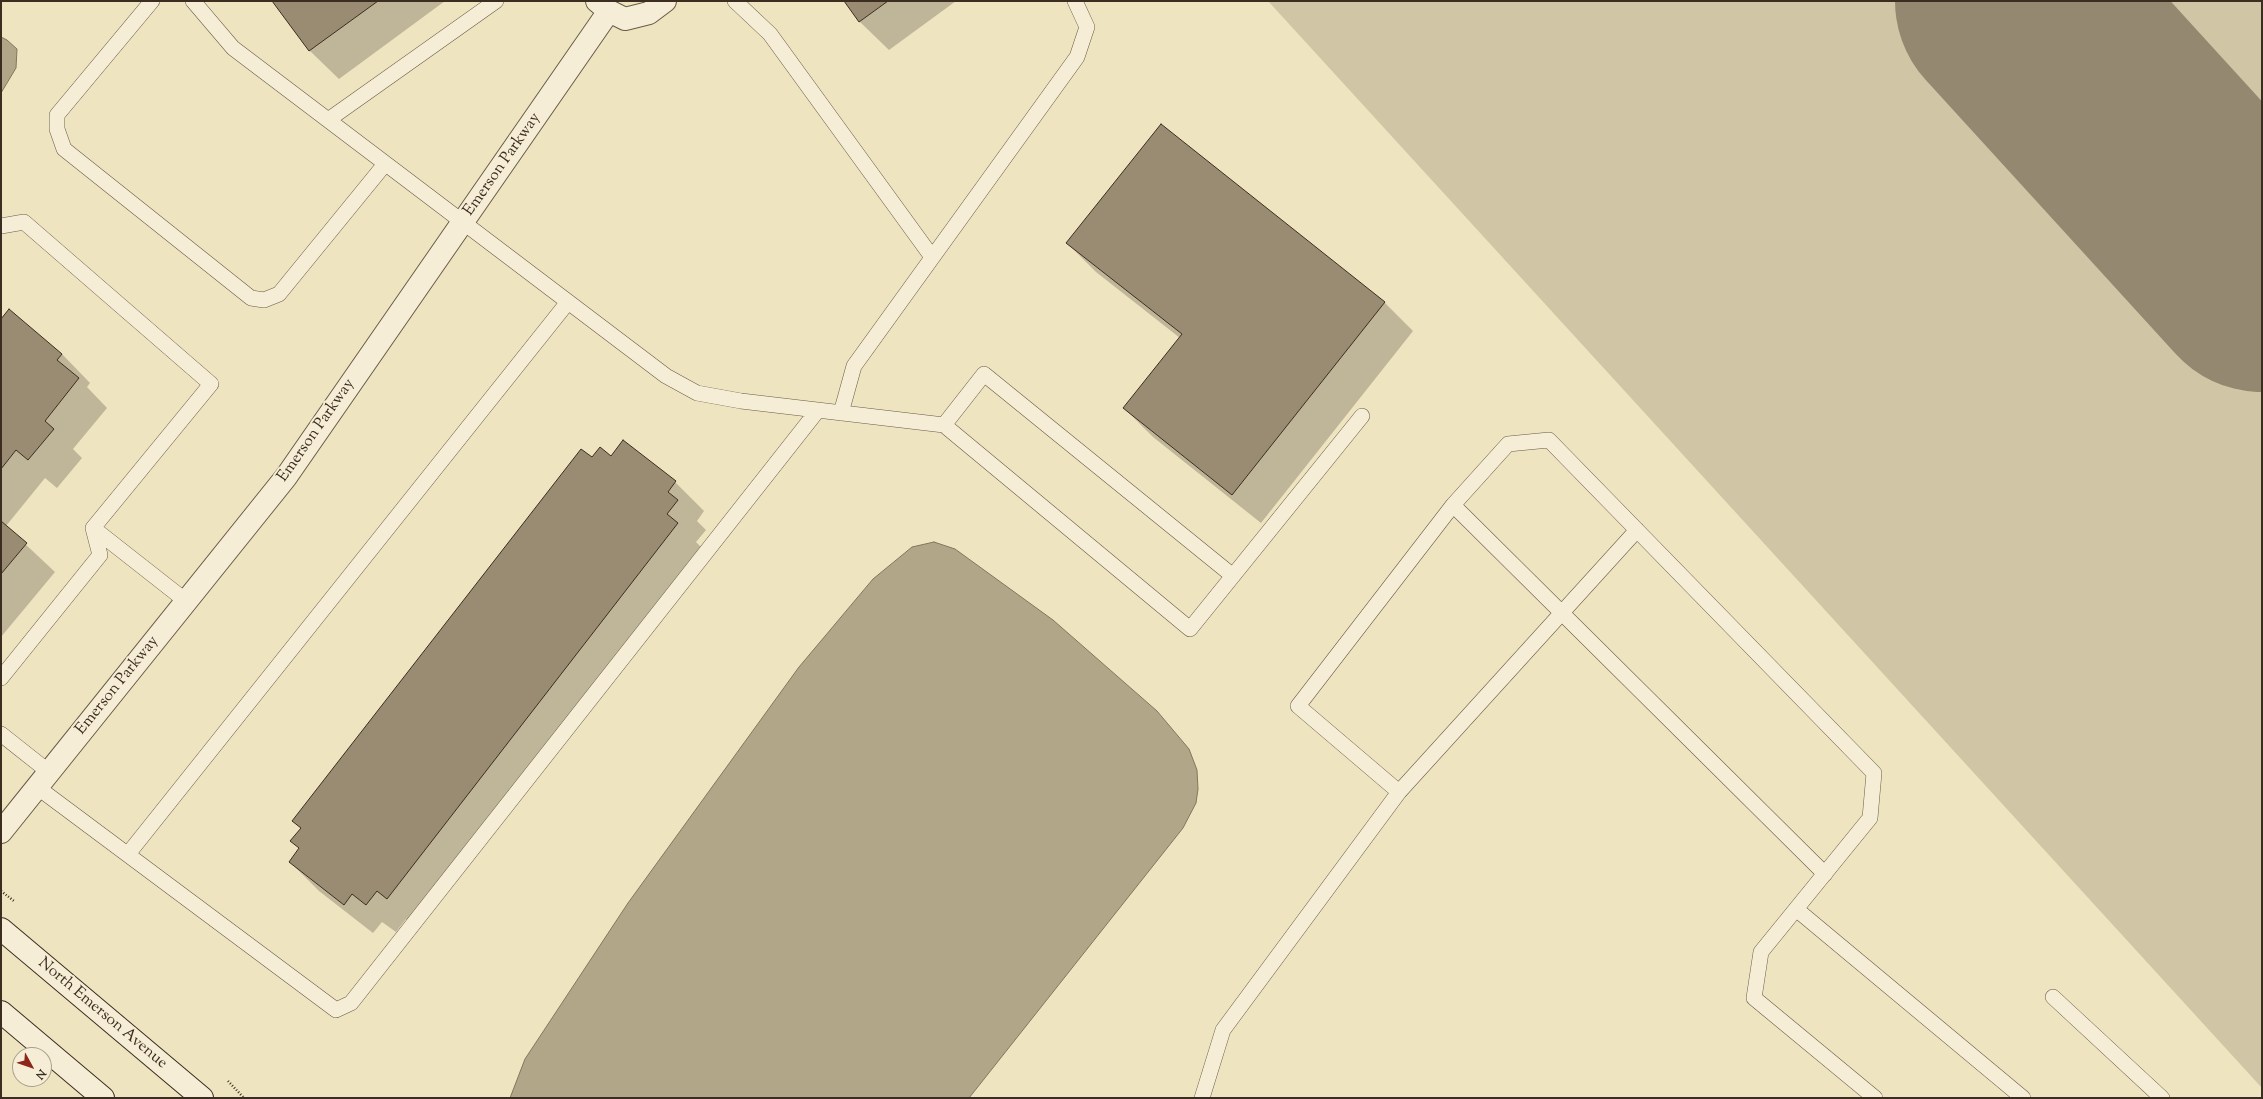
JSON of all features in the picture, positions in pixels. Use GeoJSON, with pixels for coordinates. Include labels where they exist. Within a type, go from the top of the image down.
{"type":"FeatureCollection","features":[{"type":"Feature","properties":{"kind":"street","name":"Emerson Parkway"},"geometry":{"type":"LineString","coordinates":[[1,832],[286,477],[462,223],[603,6],[625,19],[649,13],[665,1]]}},
{"type":"Feature","properties":{"kind":"street","name":"North Emerson Avenue"},"geometry":{"type":"LineString","coordinates":[[1,929],[202,1098]]}},
{"type":"Feature","properties":{"kind":"street"},"geometry":{"type":"LineString","coordinates":[[1,1012],[103,1098]]}},
{"type":"Feature","properties":{"kind":"lane"},"geometry":{"type":"LineString","coordinates":[[152,1],[57,115],[57,129],[64,149],[251,298],[264,300],[279,294],[385,164]]}},
{"type":"Feature","properties":{"kind":"lane"},"geometry":{"type":"LineString","coordinates":[[193,1],[233,48],[462,223],[666,376],[697,393],[841,413],[944,425],[1190,629],[1362,416]]}},
{"type":"Feature","properties":{"kind":"lane"},"geometry":{"type":"LineString","coordinates":[[328,120],[496,1]]}},
{"type":"Feature","properties":{"kind":"lane"},"geometry":{"type":"LineString","coordinates":[[735,1],[770,34],[932,257]]}},
{"type":"Feature","properties":{"kind":"lane"},"geometry":{"type":"LineString","coordinates":[[841,413],[854,366],[1077,58],[1087,27],[1075,1]]}},
{"type":"Feature","properties":{"kind":"lane"},"geometry":{"type":"LineString","coordinates":[[1,226],[24,222],[211,384],[93,528]]}},
{"type":"Feature","properties":{"kind":"lane"},"geometry":{"type":"LineString","coordinates":[[128,854],[568,302]]}},
{"type":"Feature","properties":{"kind":"lane"},"geometry":{"type":"LineString","coordinates":[[944,425],[984,374],[1233,576]]}},
{"type":"Feature","properties":{"kind":"lane"},"geometry":{"type":"LineString","coordinates":[[1,734],[43,780],[128,854],[336,1010],[351,1003],[818,410]]}},
{"type":"Feature","properties":{"kind":"lane"},"geometry":{"type":"LineString","coordinates":[[1399,792],[1298,706],[1453,505],[1508,444],[1548,440],[1874,773],[1870,818],[1761,952],[1754,998],[1875,1098]]}},
{"type":"Feature","properties":{"kind":"lane"},"geometry":{"type":"LineString","coordinates":[[1453,505],[1825,874]]}},
{"type":"Feature","properties":{"kind":"lane"},"geometry":{"type":"LineString","coordinates":[[93,528],[186,601]]}},
{"type":"Feature","properties":{"kind":"lane"},"geometry":{"type":"LineString","coordinates":[[1,678],[100,556],[93,528]]}},
{"type":"Feature","properties":{"kind":"lane"},"geometry":{"type":"LineString","coordinates":[[1202,1098],[1223,1030],[1399,792],[1637,530]]}},
{"type":"Feature","properties":{"kind":"lane"},"geometry":{"type":"LineString","coordinates":[[1796,909],[2023,1098]]}},
{"type":"Feature","properties":{"kind":"lane"},"geometry":{"type":"LineString","coordinates":[[2053,997],[2162,1098]]}},
{"type":"Feature","properties":{"kind":"shaded area"},"geometry":{"type":"Polygon","coordinates":[[[1268,1],[1940,1],[2262,354],[2262,1088],[1268,1]]]}},
{"type":"Feature","properties":{"kind":"shaded area"},"geometry":{"type":"Polygon","coordinates":[[[2100,1],[2262,1],[2262,177],[2100,1]]]}},
{"type":"Feature","properties":{"kind":"shaded area"},"geometry":{"type":"Polygon","coordinates":[[[1,37],[17,49],[16,68],[1,93],[1,37]]]}},
{"type":"Feature","properties":{"kind":"shaded area"},"geometry":{"type":"Polygon","coordinates":[[[934,542],[955,549],[1053,620],[1157,711],[1189,749],[1197,770],[1198,789],[1196,803],[1183,828],[969,1098],[510,1098],[525,1059],[628,903],[799,667],[873,579],[912,547],[934,542]]]}},
{"type":"Feature","properties":{"kind":"building"},"geometry":{"type":"Polygon","coordinates":[[[272,1],[378,1],[309,51],[272,1]]]}},
{"type":"Feature","properties":{"kind":"building"},"geometry":{"type":"Polygon","coordinates":[[[844,1],[888,1],[859,22],[844,1]]]}},
{"type":"Feature","properties":{"kind":"building"},"geometry":{"type":"Polygon","coordinates":[[[1161,124],[1385,302],[1232,495],[1123,408],[1182,334],[1066,243],[1161,124]]]}},
{"type":"Feature","properties":{"kind":"building"},"geometry":{"type":"Polygon","coordinates":[[[9,309],[62,354],[57,360],[79,378],[45,421],[54,429],[28,460],[16,450],[1,469],[1,319],[9,309]]]}},
{"type":"Feature","properties":{"kind":"building"},"geometry":{"type":"Polygon","coordinates":[[[623,440],[676,481],[668,492],[678,500],[667,514],[678,523],[387,899],[377,891],[366,905],[352,894],[344,905],[289,862],[299,848],[290,841],[301,828],[292,821],[581,449],[592,457],[600,447],[611,456],[623,440]]]}},
{"type":"Feature","properties":{"kind":"building"},"geometry":{"type":"Polygon","coordinates":[[[1,521],[27,543],[1,574],[1,521]]]}},
{"type":"Feature","properties":{"kind":"runway"},"geometry":{"type":"LineString","coordinates":[[2012,1],[2262,275]]}}]}
